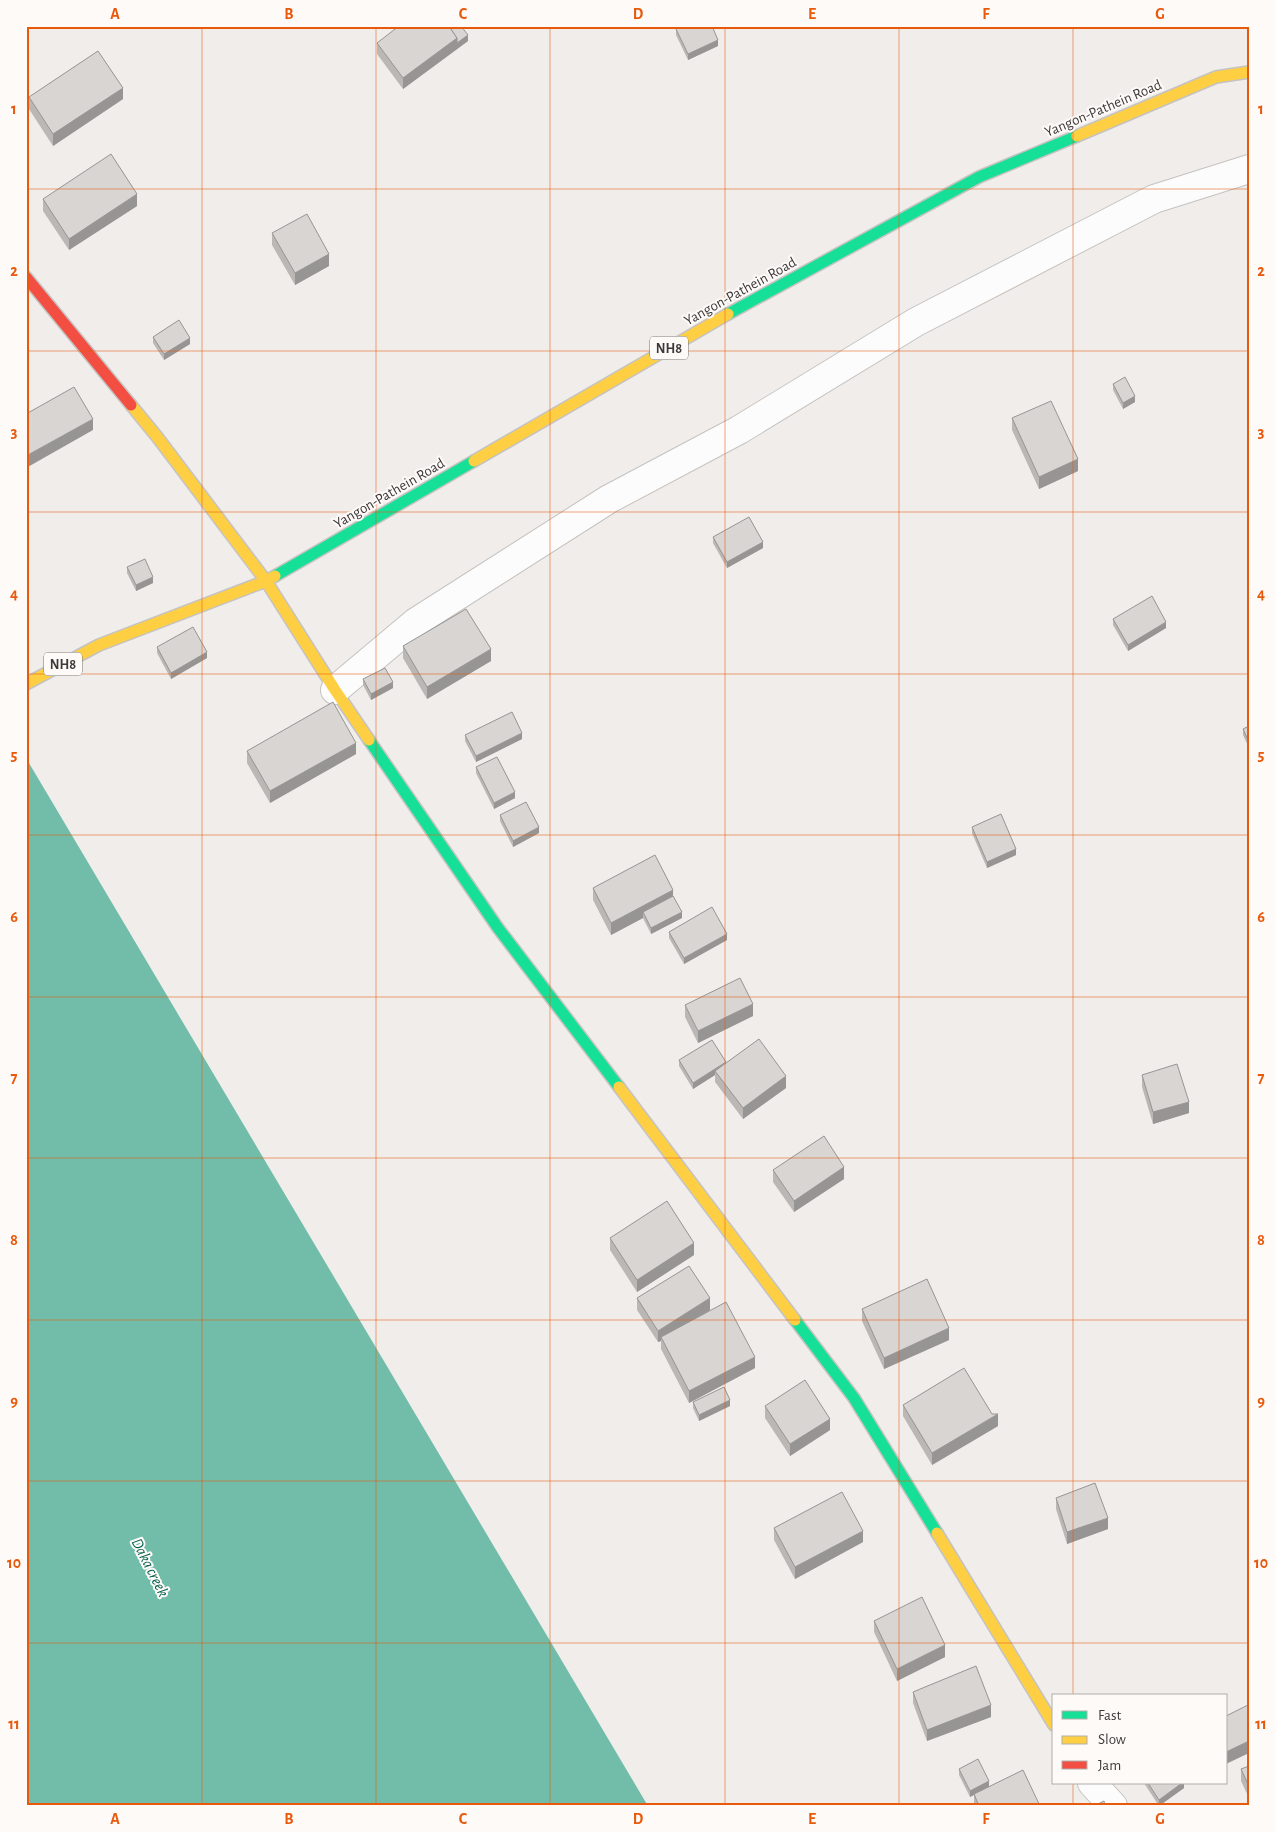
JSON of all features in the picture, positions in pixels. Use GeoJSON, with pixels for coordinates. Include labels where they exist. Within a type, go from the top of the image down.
{"type":"FeatureCollection","features":[{"type":"Feature","properties":{"kind":"main road","name":"Yangon-Pathein Road"},"geometry":{"type":"LineString","coordinates":[[26,684],[99,645],[266,581],[720,318],[979,177],[1216,77],[1249,72]]}},
{"type":"Feature","properties":{"kind":"main road"},"geometry":{"type":"LineString","coordinates":[[26,277],[158,438],[266,581],[335,690],[498,928],[854,1398],[1052,1722]]}},
{"type":"Feature","properties":{"kind":"street"},"geometry":{"type":"LineString","coordinates":[[335,690],[416,622],[609,498],[739,430],[916,322],[1154,199],[1249,168]]}},
{"type":"Feature","properties":{"kind":"street"},"geometry":{"type":"LineString","coordinates":[[1093,1784],[1113,1806]]}},
{"type":"Feature","properties":{"kind":"water","name":"Daka creek"},"geometry":{"type":"Polygon","coordinates":[[[26,758],[648,1806],[26,1806],[26,758]]]}},
{"type":"Feature","properties":{"kind":"building"},"geometry":{"type":"Polygon","coordinates":[[[399,26],[449,26],[457,38],[403,78],[377,43],[399,26]]]}},
{"type":"Feature","properties":{"kind":"building"},"geometry":{"type":"Polygon","coordinates":[[[449,26],[461,26],[468,35],[457,43],[457,38],[449,26]]]}},
{"type":"Feature","properties":{"kind":"building"},"geometry":{"type":"Polygon","coordinates":[[[682,26],[712,26],[718,40],[688,54],[676,29],[682,26]]]}},
{"type":"Feature","properties":{"kind":"building"},"geometry":{"type":"Polygon","coordinates":[[[98,51],[123,88],[53,134],[29,97],[98,51]]]}},
{"type":"Feature","properties":{"kind":"building"},"geometry":{"type":"Polygon","coordinates":[[[111,154],[137,194],[69,239],[43,199],[111,154]]]}},
{"type":"Feature","properties":{"kind":"building"},"geometry":{"type":"Polygon","coordinates":[[[307,214],[329,254],[295,273],[272,233],[307,214]]]}},
{"type":"Feature","properties":{"kind":"building"},"geometry":{"type":"Polygon","coordinates":[[[179,320],[190,338],[164,354],[153,337],[179,320]]]}},
{"type":"Feature","properties":{"kind":"building"},"geometry":{"type":"Polygon","coordinates":[[[1125,377],[1135,396],[1123,403],[1113,384],[1125,377]]]}},
{"type":"Feature","properties":{"kind":"building"},"geometry":{"type":"Polygon","coordinates":[[[74,387],[93,419],[26,456],[26,414],[74,387]]]}},
{"type":"Feature","properties":{"kind":"building"},"geometry":{"type":"Polygon","coordinates":[[[1051,401],[1078,459],[1039,477],[1012,418],[1051,401]]]}},
{"type":"Feature","properties":{"kind":"building"},"geometry":{"type":"Polygon","coordinates":[[[749,517],[763,542],[727,562],[713,537],[749,517]]]}},
{"type":"Feature","properties":{"kind":"building"},"geometry":{"type":"Polygon","coordinates":[[[145,559],[153,577],[136,585],[127,567],[145,559]]]}},
{"type":"Feature","properties":{"kind":"building"},"geometry":{"type":"Polygon","coordinates":[[[1152,596],[1166,622],[1128,645],[1113,619],[1152,596]]]}},
{"type":"Feature","properties":{"kind":"building"},"geometry":{"type":"Polygon","coordinates":[[[466,609],[491,649],[427,687],[403,646],[466,609]]]}},
{"type":"Feature","properties":{"kind":"building"},"geometry":{"type":"Polygon","coordinates":[[[193,627],[207,652],[171,673],[157,647],[193,627]]]}},
{"type":"Feature","properties":{"kind":"building"},"geometry":{"type":"Polygon","coordinates":[[[385,668],[393,682],[371,694],[363,679],[385,668]]]}},
{"type":"Feature","properties":{"kind":"building"},"geometry":{"type":"Polygon","coordinates":[[[333,702],[356,743],[270,791],[247,751],[333,702]]]}},
{"type":"Feature","properties":{"kind":"building"},"geometry":{"type":"Polygon","coordinates":[[[512,712],[522,733],[476,756],[465,735],[512,712]]]}},
{"type":"Feature","properties":{"kind":"building"},"geometry":{"type":"Polygon","coordinates":[[[1249,726],[1249,742],[1243,729],[1249,726]]]}},
{"type":"Feature","properties":{"kind":"building"},"geometry":{"type":"Polygon","coordinates":[[[497,757],[515,792],[494,803],[476,767],[497,757]]]}},
{"type":"Feature","properties":{"kind":"building"},"geometry":{"type":"Polygon","coordinates":[[[526,802],[539,827],[513,841],[500,815],[526,802]]]}},
{"type":"Feature","properties":{"kind":"building"},"geometry":{"type":"Polygon","coordinates":[[[1001,814],[1016,849],[987,862],[972,827],[1001,814]]]}},
{"type":"Feature","properties":{"kind":"building"},"geometry":{"type":"Polygon","coordinates":[[[655,855],[673,890],[611,923],[593,888],[655,855]]]}},
{"type":"Feature","properties":{"kind":"building"},"geometry":{"type":"Polygon","coordinates":[[[673,896],[682,912],[651,928],[643,912],[673,896]]]}},
{"type":"Feature","properties":{"kind":"building"},"geometry":{"type":"Polygon","coordinates":[[[712,907],[727,934],[684,958],[669,932],[712,907]]]}},
{"type":"Feature","properties":{"kind":"building"},"geometry":{"type":"Polygon","coordinates":[[[740,978],[753,1004],[698,1031],[685,1005],[740,978]]]}},
{"type":"Feature","properties":{"kind":"building"},"geometry":{"type":"Polygon","coordinates":[[[759,1039],[786,1076],[743,1108],[715,1071],[759,1039]]]}},
{"type":"Feature","properties":{"kind":"building"},"geometry":{"type":"Polygon","coordinates":[[[712,1040],[726,1062],[693,1083],[679,1060],[712,1040]]]}},
{"type":"Feature","properties":{"kind":"building"},"geometry":{"type":"Polygon","coordinates":[[[1177,1064],[1189,1102],[1153,1112],[1142,1075],[1177,1064]]]}},
{"type":"Feature","properties":{"kind":"building"},"geometry":{"type":"Polygon","coordinates":[[[824,1136],[844,1167],[794,1201],[773,1170],[824,1136]]]}},
{"type":"Feature","properties":{"kind":"building"},"geometry":{"type":"Polygon","coordinates":[[[667,1201],[694,1243],[637,1280],[610,1238],[667,1201]]]}},
{"type":"Feature","properties":{"kind":"building"},"geometry":{"type":"Polygon","coordinates":[[[689,1266],[710,1298],[658,1331],[637,1298],[689,1266]]]}},
{"type":"Feature","properties":{"kind":"building"},"geometry":{"type":"Polygon","coordinates":[[[927,1279],[949,1328],[884,1358],[862,1309],[927,1279]]]}},
{"type":"Feature","properties":{"kind":"building"},"geometry":{"type":"Polygon","coordinates":[[[726,1302],[755,1357],[689,1391],[661,1337],[726,1302]]]}},
{"type":"Feature","properties":{"kind":"building"},"geometry":{"type":"Polygon","coordinates":[[[964,1368],[992,1414],[998,1414],[932,1453],[903,1405],[964,1368]]]}},
{"type":"Feature","properties":{"kind":"building"},"geometry":{"type":"Polygon","coordinates":[[[805,1380],[830,1419],[790,1444],[765,1406],[805,1380]]]}},
{"type":"Feature","properties":{"kind":"building"},"geometry":{"type":"Polygon","coordinates":[[[724,1387],[730,1400],[699,1415],[693,1402],[724,1387]]]}},
{"type":"Feature","properties":{"kind":"building"},"geometry":{"type":"Polygon","coordinates":[[[1095,1483],[1108,1518],[1067,1532],[1056,1498],[1095,1483]]]}},
{"type":"Feature","properties":{"kind":"building"},"geometry":{"type":"Polygon","coordinates":[[[842,1492],[863,1531],[795,1567],[774,1528],[842,1492]]]}},
{"type":"Feature","properties":{"kind":"building"},"geometry":{"type":"Polygon","coordinates":[[[922,1597],[945,1645],[897,1669],[874,1621],[922,1597]]]}},
{"type":"Feature","properties":{"kind":"building"},"geometry":{"type":"Polygon","coordinates":[[[976,1666],[991,1705],[927,1730],[913,1692],[976,1666]]]}},
{"type":"Feature","properties":{"kind":"building"},"geometry":{"type":"Polygon","coordinates":[[[1248,1705],[1249,1741],[1228,1751],[1228,1715],[1248,1705]]]}},
{"type":"Feature","properties":{"kind":"building"},"geometry":{"type":"Polygon","coordinates":[[[978,1759],[989,1781],[970,1791],[959,1769],[978,1759]]]}},
{"type":"Feature","properties":{"kind":"building"},"geometry":{"type":"Polygon","coordinates":[[[1249,1766],[1249,1786],[1241,1769],[1249,1766]]]}},
{"type":"Feature","properties":{"kind":"building"},"geometry":{"type":"Polygon","coordinates":[[[1023,1770],[1040,1806],[979,1806],[974,1794],[1023,1770]]]}},
{"type":"Feature","properties":{"kind":"building"},"geometry":{"type":"Polygon","coordinates":[[[1149,1784],[1181,1784],[1159,1800],[1149,1784]]]}},
{"type":"Feature","properties":{"kind":"building"},"geometry":{"type":"Polygon","coordinates":[[[1104,1801],[1105,1806],[1094,1806],[1104,1801]]]}},
{"type":"Feature","properties":{"kind":"traffic: fast"},"geometry":{"type":"LineString","coordinates":[[728,314],[979,177],[1077,136]]}},
{"type":"Feature","properties":{"kind":"traffic: fast"},"geometry":{"type":"LineString","coordinates":[[275,576],[474,461]]}},
{"type":"Feature","properties":{"kind":"traffic: fast"},"geometry":{"type":"LineString","coordinates":[[369,740],[498,928],[619,1087]]}},
{"type":"Feature","properties":{"kind":"traffic: fast"},"geometry":{"type":"LineString","coordinates":[[795,1320],[854,1398],[937,1533]]}},
{"type":"Feature","properties":{"kind":"traffic: slow"},"geometry":{"type":"LineString","coordinates":[[1077,136],[1216,77],[1249,72]]}},
{"type":"Feature","properties":{"kind":"traffic: slow"},"geometry":{"type":"LineString","coordinates":[[474,461],[728,314]]}},
{"type":"Feature","properties":{"kind":"traffic: slow"},"geometry":{"type":"LineString","coordinates":[[131,405],[266,581],[369,740]]}},
{"type":"Feature","properties":{"kind":"traffic: slow"},"geometry":{"type":"LineString","coordinates":[[26,684],[99,645],[275,576]]}},
{"type":"Feature","properties":{"kind":"traffic: slow"},"geometry":{"type":"LineString","coordinates":[[619,1087],[795,1320]]}},
{"type":"Feature","properties":{"kind":"traffic: slow"},"geometry":{"type":"LineString","coordinates":[[937,1533],[1052,1722]]}},
{"type":"Feature","properties":{"kind":"traffic: jam"},"geometry":{"type":"LineString","coordinates":[[26,277],[131,405]]}}]}
